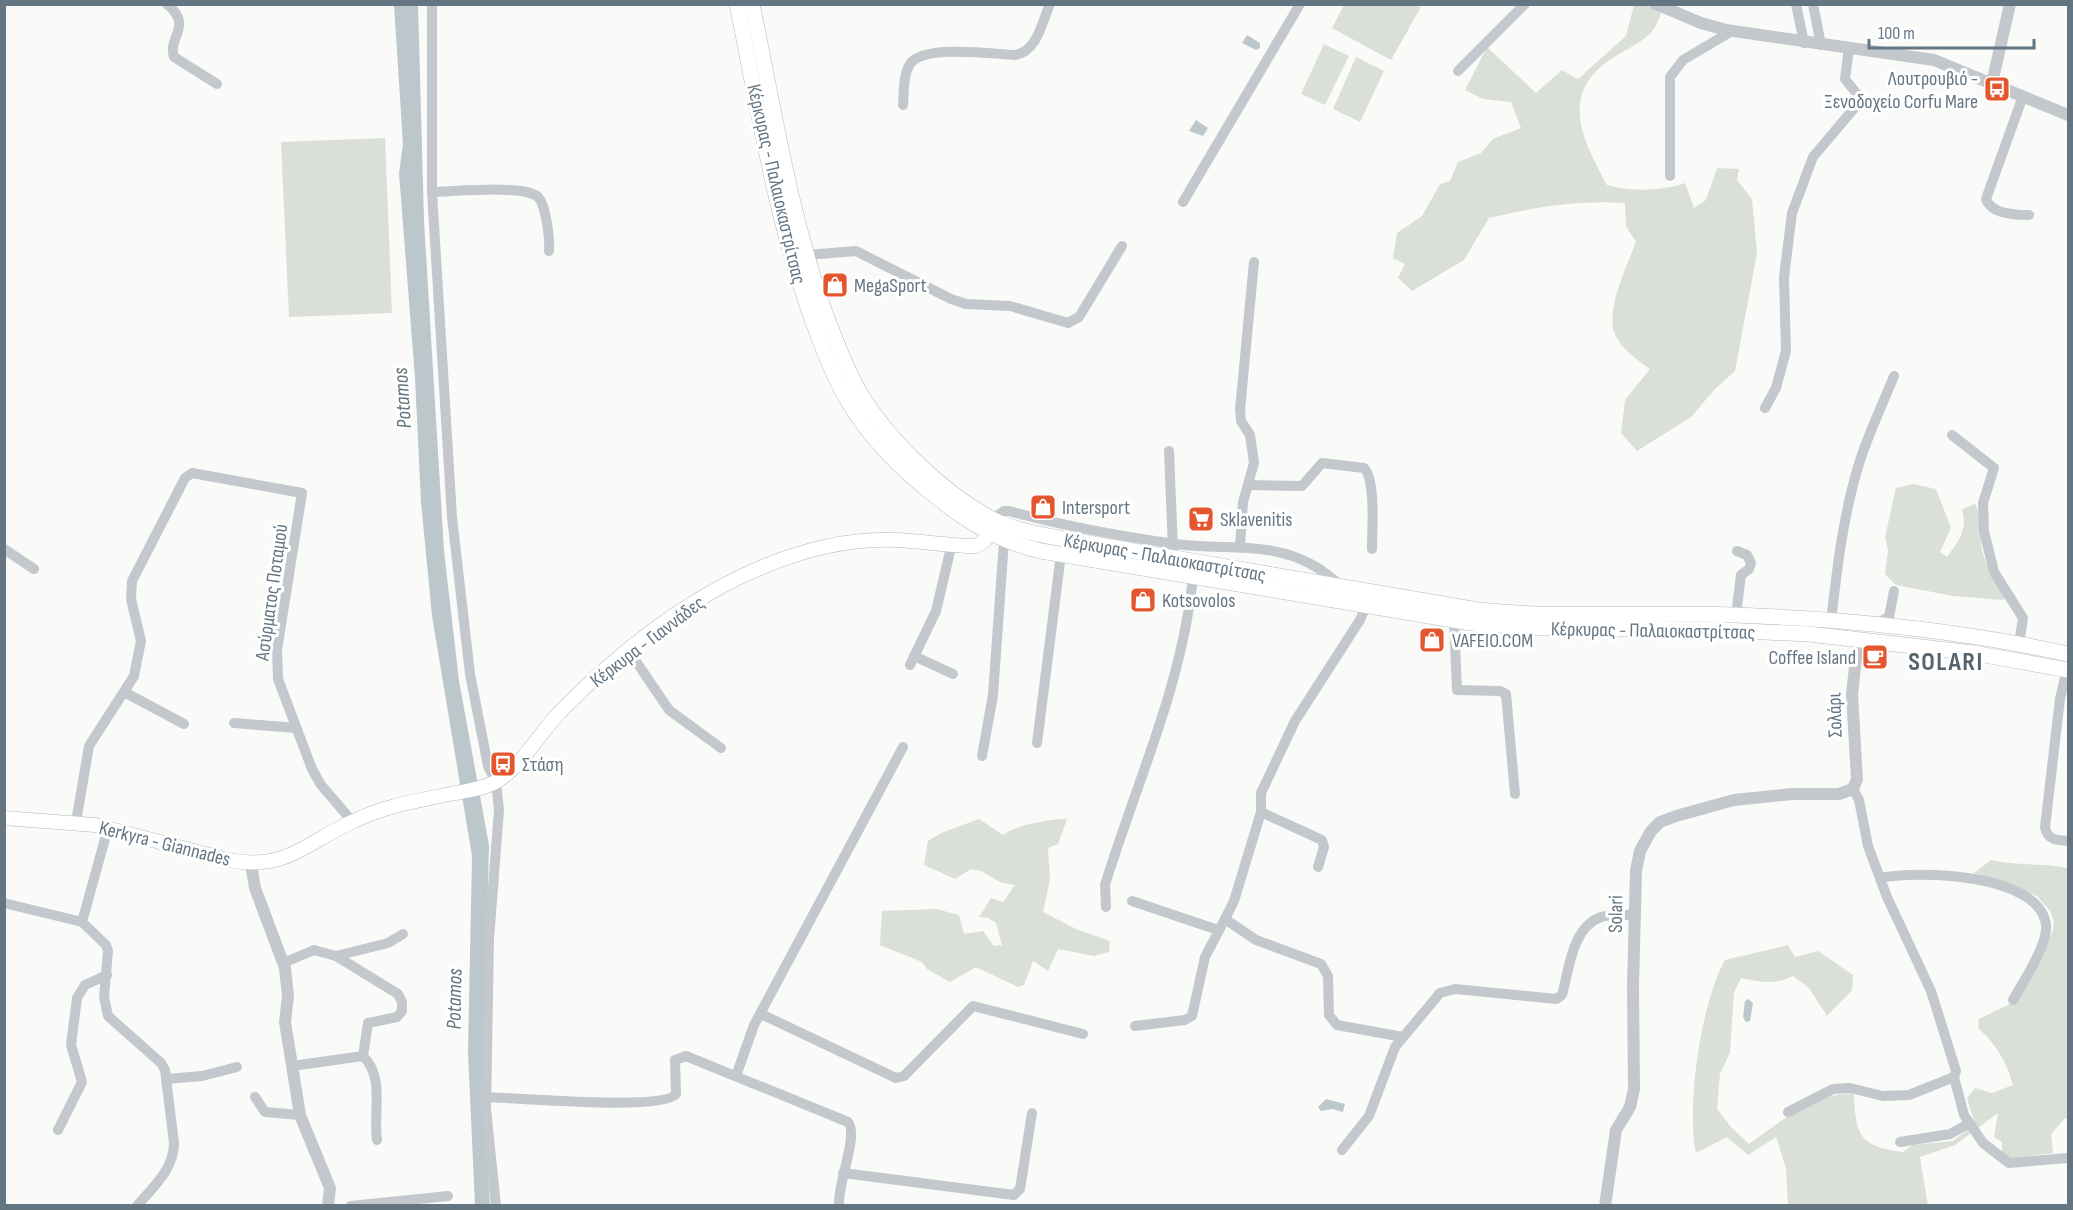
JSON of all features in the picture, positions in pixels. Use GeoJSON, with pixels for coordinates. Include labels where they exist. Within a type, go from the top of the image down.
{"type":"FeatureCollection","features":[{"type":"Feature","properties":{"kind":"main road","name":"Κέρκυρας - Παλαιοκαστρίτσας"},"geometry":{"type":"LineString","coordinates":[[736,4],[787,241],[803,296],[831,370],[856,414],[876,440],[922,486],[989,525],[1064,540],[1193,577],[1454,621],[1541,628],[1742,630],[1858,639],[2068,665]]}},
{"type":"Feature","properties":{"kind":"main road","name":"Κέρκυρας - Παλαιοκαστρίτσας"},"geometry":{"type":"LineString","coordinates":[[755,7],[807,255],[845,364],[868,406],[920,464],[960,497],[1004,541],[1064,540],[1173,551],[1342,588],[1501,612],[1736,615],[1874,626],[2019,645],[2068,665]]}},
{"type":"Feature","properties":{"kind":"main road"},"geometry":{"type":"LineString","coordinates":[[952,543],[989,525]]}},
{"type":"Feature","properties":{"kind":"main road","name":"Κέρκυρα - Γιαννάδες"},"geometry":{"type":"LineString","coordinates":[[455,793],[496,782],[512,768],[573,699],[629,651],[675,615],[704,596],[743,576],[800,554],[857,540],[952,543]]}},
{"type":"Feature","properties":{"kind":"main road"},"geometry":{"type":"LineString","coordinates":[[1858,639],[1874,626]]}},
{"type":"Feature","properties":{"kind":"main road","name":"Kerkyra - Giannades"},"geometry":{"type":"LineString","coordinates":[[4,818],[76,822],[108,828],[183,850],[251,864],[287,858],[352,821],[380,810],[455,793]]}},
{"type":"Feature","properties":{"kind":"street"},"geometry":{"type":"LineString","coordinates":[[167,4],[175,13],[180,24],[172,51],[174,57],[216,84]]}},
{"type":"Feature","properties":{"kind":"street"},"geometry":{"type":"LineString","coordinates":[[432,4],[432,192],[438,260],[439,325],[460,602],[478,722],[488,766],[496,782],[499,810],[489,939],[486,1097],[496,1206]]}},
{"type":"Feature","properties":{"kind":"street"},"geometry":{"type":"LineString","coordinates":[[903,105],[907,70],[920,56],[933,52],[1024,52],[1033,43],[1050,4]]}},
{"type":"Feature","properties":{"kind":"street"},"geometry":{"type":"LineString","coordinates":[[1183,201],[1300,4]]}},
{"type":"Feature","properties":{"kind":"street"},"geometry":{"type":"LineString","coordinates":[[1458,71],[1525,4]]}},
{"type":"Feature","properties":{"kind":"street"},"geometry":{"type":"LineString","coordinates":[[1656,4],[1701,23],[1732,31],[1934,60],[2068,116]]}},
{"type":"Feature","properties":{"kind":"street"},"geometry":{"type":"LineString","coordinates":[[1796,4],[1804,43]]}},
{"type":"Feature","properties":{"kind":"street"},"geometry":{"type":"LineString","coordinates":[[1813,4],[1821,45]]}},
{"type":"Feature","properties":{"kind":"street"},"geometry":{"type":"LineString","coordinates":[[1992,83],[2010,4]]}},
{"type":"Feature","properties":{"kind":"street"},"geometry":{"type":"LineString","coordinates":[[1670,176],[1668,136],[1670,77],[1683,60],[1732,31]]}},
{"type":"Feature","properties":{"kind":"street"},"geometry":{"type":"LineString","coordinates":[[1765,408],[1776,388],[1786,351],[1784,277],[1792,213],[1810,162],[1853,111],[1858,100],[1856,91],[1845,79],[1849,48]]}},
{"type":"Feature","properties":{"kind":"street"},"geometry":{"type":"LineString","coordinates":[[2023,96],[1986,199],[1994,209],[2012,214],[2029,215]]}},
{"type":"Feature","properties":{"kind":"street"},"geometry":{"type":"LineString","coordinates":[[432,192],[518,191],[535,195],[542,202],[550,237],[549,251]]}},
{"type":"Feature","properties":{"kind":"street"},"geometry":{"type":"LineString","coordinates":[[807,255],[856,251],[959,302],[1010,306],[1068,323],[1079,317],[1122,246]]}},
{"type":"Feature","properties":{"kind":"street"},"geometry":{"type":"LineString","coordinates":[[1240,546],[1243,502],[1254,456],[1250,435],[1241,421],[1240,410],[1254,262]]}},
{"type":"Feature","properties":{"kind":"street"},"geometry":{"type":"LineString","coordinates":[[1831,621],[1840,544],[1851,490],[1859,463],[1894,376]]}},
{"type":"Feature","properties":{"kind":"street"},"geometry":{"type":"LineString","coordinates":[[1952,435],[1994,468],[1982,508],[1984,531],[1994,572],[2023,618],[2019,645]]}},
{"type":"Feature","properties":{"kind":"street"},"geometry":{"type":"LineString","coordinates":[[1169,451],[1173,551],[1199,547],[1240,546],[1286,554],[1308,561],[1329,575],[1342,588]]}},
{"type":"Feature","properties":{"kind":"street"},"geometry":{"type":"LineString","coordinates":[[1248,485],[1298,487],[1308,482],[1322,463],[1364,468],[1368,474],[1372,509],[1372,549]]}},
{"type":"Feature","properties":{"kind":"street","name":"Ασύρματος Ποταμού"},"geometry":{"type":"LineString","coordinates":[[126,693],[134,676],[141,641],[140,626],[131,599],[132,581],[187,476],[196,473],[302,493],[276,662],[278,679],[316,777],[352,821]]}},
{"type":"Feature","properties":{"kind":"street"},"geometry":{"type":"LineString","coordinates":[[1037,743],[1064,540]]}},
{"type":"Feature","properties":{"kind":"street"},"geometry":{"type":"LineString","coordinates":[[982,756],[993,696],[1004,541]]}},
{"type":"Feature","properties":{"kind":"street"},"geometry":{"type":"LineString","coordinates":[[952,543],[936,611],[912,660],[953,674]]}},
{"type":"Feature","properties":{"kind":"street"},"geometry":{"type":"LineString","coordinates":[[4,549],[34,569]]}},
{"type":"Feature","properties":{"kind":"street"},"geometry":{"type":"LineString","coordinates":[[1736,615],[1740,578],[1751,563],[1747,555],[1737,550]]}},
{"type":"Feature","properties":{"kind":"street"},"geometry":{"type":"LineString","coordinates":[[1106,907],[1105,885],[1154,746],[1186,634],[1193,577]]}},
{"type":"Feature","properties":{"kind":"street"},"geometry":{"type":"LineString","coordinates":[[1874,626],[1889,617],[1894,591]]}},
{"type":"Feature","properties":{"kind":"street"},"geometry":{"type":"LineString","coordinates":[[1135,1026],[1185,1020],[1192,1016],[1204,957],[1234,901],[1261,812],[1261,794],[1295,721],[1360,620],[1366,606]]}},
{"type":"Feature","properties":{"kind":"street"},"geometry":{"type":"LineString","coordinates":[[1454,621],[1457,690],[1500,691],[1506,694],[1515,794]]}},
{"type":"Feature","properties":{"kind":"street","name":"Σολάρι"},"geometry":{"type":"LineString","coordinates":[[1853,789],[1857,779],[1853,685],[1858,639]]}},
{"type":"Feature","properties":{"kind":"street"},"geometry":{"type":"LineString","coordinates":[[629,651],[669,710],[721,748]]}},
{"type":"Feature","properties":{"kind":"street"},"geometry":{"type":"LineString","coordinates":[[2068,665],[2060,699],[2045,827],[2052,839],[2068,841]]}},
{"type":"Feature","properties":{"kind":"street"},"geometry":{"type":"LineString","coordinates":[[76,822],[89,746],[126,693],[184,724]]}},
{"type":"Feature","properties":{"kind":"street"},"geometry":{"type":"LineString","coordinates":[[234,723],[296,728]]}},
{"type":"Feature","properties":{"kind":"street"},"geometry":{"type":"LineString","coordinates":[[736,1076],[761,1014],[903,747]]}},
{"type":"Feature","properties":{"kind":"street"},"geometry":{"type":"LineString","coordinates":[[1853,789],[1859,800],[1868,846],[1880,878],[1931,991],[1956,1071],[1954,1077],[1968,1124],[1983,1143],[2006,1162],[2068,1158]]}},
{"type":"Feature","properties":{"kind":"street","name":"Solari"},"geometry":{"type":"LineString","coordinates":[[1605,1206],[1615,1137],[1630,1107],[1634,1089],[1634,915],[1638,856],[1647,837],[1660,822],[1698,809],[1742,799],[1792,794],[1839,794],[1853,789]]}},
{"type":"Feature","properties":{"kind":"street"},"geometry":{"type":"LineString","coordinates":[[1261,812],[1322,840],[1324,847],[1318,867]]}},
{"type":"Feature","properties":{"kind":"street"},"geometry":{"type":"LineString","coordinates":[[82,922],[108,828]]}},
{"type":"Feature","properties":{"kind":"street"},"geometry":{"type":"LineString","coordinates":[[251,864],[255,888],[283,963],[288,996],[285,1022],[300,1115],[330,1188],[328,1206]]}},
{"type":"Feature","properties":{"kind":"street"},"geometry":{"type":"LineString","coordinates":[[1880,878],[1919,874],[1972,879],[2009,889],[2034,902],[2044,916],[2046,933],[2013,1000]]}},
{"type":"Feature","properties":{"kind":"street"},"geometry":{"type":"LineString","coordinates":[[1132,901],[1218,930]]}},
{"type":"Feature","properties":{"kind":"street"},"geometry":{"type":"LineString","coordinates":[[4,903],[82,922],[105,945],[108,956],[104,1007],[108,1016],[161,1063],[166,1079],[174,1154],[166,1170],[137,1206]]}},
{"type":"Feature","properties":{"kind":"street"},"geometry":{"type":"LineString","coordinates":[[1342,1150],[1369,1116],[1390,1054],[1435,999],[1447,990],[1556,999],[1562,995],[1575,947],[1587,927],[1602,917],[1634,915]]}},
{"type":"Feature","properties":{"kind":"street"},"geometry":{"type":"LineString","coordinates":[[1225,919],[1256,940],[1321,964],[1329,983],[1329,1015],[1337,1025],[1403,1037]]}},
{"type":"Feature","properties":{"kind":"street"},"geometry":{"type":"LineString","coordinates":[[336,956],[388,943],[403,934]]}},
{"type":"Feature","properties":{"kind":"street"},"geometry":{"type":"LineString","coordinates":[[283,963],[314,950],[336,956],[395,992],[402,1002],[402,1011],[397,1017],[371,1021],[366,1026],[363,1056]]}},
{"type":"Feature","properties":{"kind":"street"},"geometry":{"type":"LineString","coordinates":[[58,1130],[82,1082],[71,1045],[77,998],[85,985],[107,975]]}},
{"type":"Feature","properties":{"kind":"street"},"geometry":{"type":"LineString","coordinates":[[761,1014],[896,1078],[904,1076],[973,1006],[1083,1034]]}},
{"type":"Feature","properties":{"kind":"street"},"geometry":{"type":"LineString","coordinates":[[486,1097],[630,1104],[669,1100],[676,1094],[674,1064],[682,1055],[848,1122],[852,1134],[839,1187],[839,1206]]}},
{"type":"Feature","properties":{"kind":"street"},"geometry":{"type":"LineString","coordinates":[[292,1066],[363,1056],[370,1062],[375,1076],[377,1140]]}},
{"type":"Feature","properties":{"kind":"street"},"geometry":{"type":"LineString","coordinates":[[166,1079],[202,1076],[237,1067]]}},
{"type":"Feature","properties":{"kind":"street"},"geometry":{"type":"LineString","coordinates":[[1788,1112],[1833,1089],[1850,1088],[1883,1096],[1910,1095],[1954,1077]]}},
{"type":"Feature","properties":{"kind":"street"},"geometry":{"type":"LineString","coordinates":[[255,1097],[265,1112],[300,1115]]}},
{"type":"Feature","properties":{"kind":"street"},"geometry":{"type":"LineString","coordinates":[[843,1173],[1014,1196],[1020,1189],[1032,1113]]}},
{"type":"Feature","properties":{"kind":"street"},"geometry":{"type":"LineString","coordinates":[[1900,1142],[1950,1134],[1968,1124]]}},
{"type":"Feature","properties":{"kind":"street"},"geometry":{"type":"LineString","coordinates":[[351,1206],[448,1196]]}},
{"type":"Feature","properties":{"kind":"shaded area"},"geometry":{"type":"Polygon","coordinates":[[[394,5],[418,5],[424,221],[444,551],[459,681],[489,845],[483,1095],[490,1205],[475,1205],[468,1052],[472,856],[432,616],[421,502],[415,378],[399,173],[403,144],[394,5]]]}},
{"type":"Feature","properties":{"kind":"shaded area"},"geometry":{"type":"Polygon","coordinates":[[[1344,5],[1417,5],[1421,7],[1391,60],[1332,28],[1344,5]]]}},
{"type":"Feature","properties":{"kind":"shaded area"},"geometry":{"type":"Polygon","coordinates":[[[1634,5],[1664,5],[1656,25],[1649,34],[1611,59],[1595,73],[1585,88],[1580,103],[1580,119],[1584,135],[1598,168],[1607,185],[1616,187],[1636,190],[1657,189],[1685,183],[1694,208],[1706,200],[1717,168],[1739,169],[1737,180],[1752,199],[1757,253],[1735,371],[1714,390],[1691,417],[1637,451],[1621,433],[1625,400],[1650,369],[1628,352],[1618,340],[1612,318],[1620,284],[1636,242],[1626,226],[1625,203],[1557,205],[1489,218],[1464,260],[1412,291],[1398,278],[1405,264],[1393,258],[1397,233],[1422,216],[1440,184],[1450,181],[1458,162],[1481,153],[1493,139],[1521,128],[1511,102],[1483,99],[1465,90],[1487,47],[1536,93],[1562,70],[1578,79],[1626,36],[1634,5]]]}},
{"type":"Feature","properties":{"kind":"shaded area"},"geometry":{"type":"Polygon","coordinates":[[[1247,35],[1260,43],[1260,48],[1256,50],[1242,43],[1247,35]]]}},
{"type":"Feature","properties":{"kind":"shaded area"},"geometry":{"type":"Polygon","coordinates":[[[1324,44],[1349,56],[1325,105],[1301,94],[1324,44]]]}},
{"type":"Feature","properties":{"kind":"shaded area"},"geometry":{"type":"Polygon","coordinates":[[[1356,57],[1384,71],[1360,122],[1333,109],[1356,57]]]}},
{"type":"Feature","properties":{"kind":"shaded area"},"geometry":{"type":"Polygon","coordinates":[[[1196,120],[1208,128],[1203,136],[1189,131],[1196,120]]]}},
{"type":"Feature","properties":{"kind":"shaded area"},"geometry":{"type":"Polygon","coordinates":[[[385,138],[392,313],[289,317],[281,142],[385,138]]]}},
{"type":"Feature","properties":{"kind":"shaded area"},"geometry":{"type":"Polygon","coordinates":[[[1913,484],[1936,489],[1951,528],[1940,552],[1947,557],[1959,540],[1963,529],[1962,509],[1975,504],[1979,514],[1984,556],[2005,597],[2003,600],[1953,596],[1896,585],[1885,574],[1888,550],[1885,537],[1896,488],[1913,484]]]}},
{"type":"Feature","properties":{"kind":"shaded area"},"geometry":{"type":"Polygon","coordinates":[[[979,819],[1003,835],[1008,831],[1033,823],[1067,819],[1058,844],[1048,848],[1050,879],[1043,912],[1076,929],[1110,941],[1109,952],[1094,956],[1058,949],[1048,971],[1033,961],[1024,985],[1018,987],[976,967],[950,982],[927,969],[922,962],[880,945],[882,911],[936,909],[959,915],[964,934],[983,931],[994,946],[1002,945],[996,923],[988,918],[979,917],[991,898],[1003,902],[1015,885],[1002,883],[981,871],[971,869],[955,879],[924,865],[928,841],[941,833],[979,819]]]}},
{"type":"Feature","properties":{"kind":"shaded area"},"geometry":{"type":"Polygon","coordinates":[[[1991,860],[2068,868],[2068,1119],[2065,1118],[2051,1134],[2053,1153],[2011,1158],[2002,1152],[2002,1142],[1994,1137],[1998,1113],[1955,1145],[1920,1157],[1928,1206],[1788,1205],[1786,1168],[1776,1137],[1748,1155],[1727,1137],[1696,1153],[1693,1133],[1694,1082],[1703,1027],[1716,979],[1725,960],[1788,945],[1795,957],[1818,951],[1853,975],[1852,990],[1827,1016],[1809,988],[1793,976],[1774,982],[1741,978],[1734,992],[1730,1052],[1720,1074],[1717,1109],[1731,1127],[1749,1144],[1798,1110],[1840,1094],[1854,1094],[1856,1120],[1863,1137],[1869,1143],[1889,1150],[1903,1152],[1912,1145],[1953,1141],[1975,1124],[1967,1098],[1975,1088],[1992,1093],[2013,1085],[2000,1054],[1978,1028],[1979,1019],[2016,1001],[2041,959],[2053,930],[2054,921],[2050,911],[2037,896],[1974,873],[1991,860]]]}},
{"type":"Feature","properties":{"kind":"shaded area"},"geometry":{"type":"Polygon","coordinates":[[[1748,999],[1753,1003],[1750,1021],[1746,1022],[1743,1017],[1745,1001],[1748,999]]]}},
{"type":"Feature","properties":{"kind":"shaded area"},"geometry":{"type":"Polygon","coordinates":[[[1326,1099],[1345,1104],[1343,1112],[1332,1109],[1321,1111],[1318,1107],[1326,1099]]]}},
{"type":"Feature","properties":{"kind":"place","name":"Λουτρουβιό - Ξενοδοχείο Corfu Mare"},"geometry":{"type":"Point","coordinates":[1997,89]}},
{"type":"Feature","properties":{"kind":"place","name":"MegaSport"},"geometry":{"type":"Point","coordinates":[835,285]}},
{"type":"Feature","properties":{"kind":"place","name":"Intersport"},"geometry":{"type":"Point","coordinates":[1043,507]}},
{"type":"Feature","properties":{"kind":"place","name":"Sklavenitis"},"geometry":{"type":"Point","coordinates":[1201,519]}},
{"type":"Feature","properties":{"kind":"place","name":"Kotsovolos"},"geometry":{"type":"Point","coordinates":[1143,600]}},
{"type":"Feature","properties":{"kind":"place","name":"VAFEIO.COM"},"geometry":{"type":"Point","coordinates":[1432,640]}},
{"type":"Feature","properties":{"kind":"place","name":"Coffee Island"},"geometry":{"type":"Point","coordinates":[1875,657]}},
{"type":"Feature","properties":{"kind":"place","name":"Στάση"},"geometry":{"type":"Point","coordinates":[503,764]}},
{"type":"Feature","properties":{"kind":"district","name":"SOLARI"},"geometry":{"type":"Point","coordinates":[1946,661]}},
{"type":"Feature","properties":{"kind":"water label","name":"Potamos"},"geometry":{"type":"Point","coordinates":[402,398]}},
{"type":"Feature","properties":{"kind":"water label","name":"Potamos"},"geometry":{"type":"Point","coordinates":[454,999]}}]}
